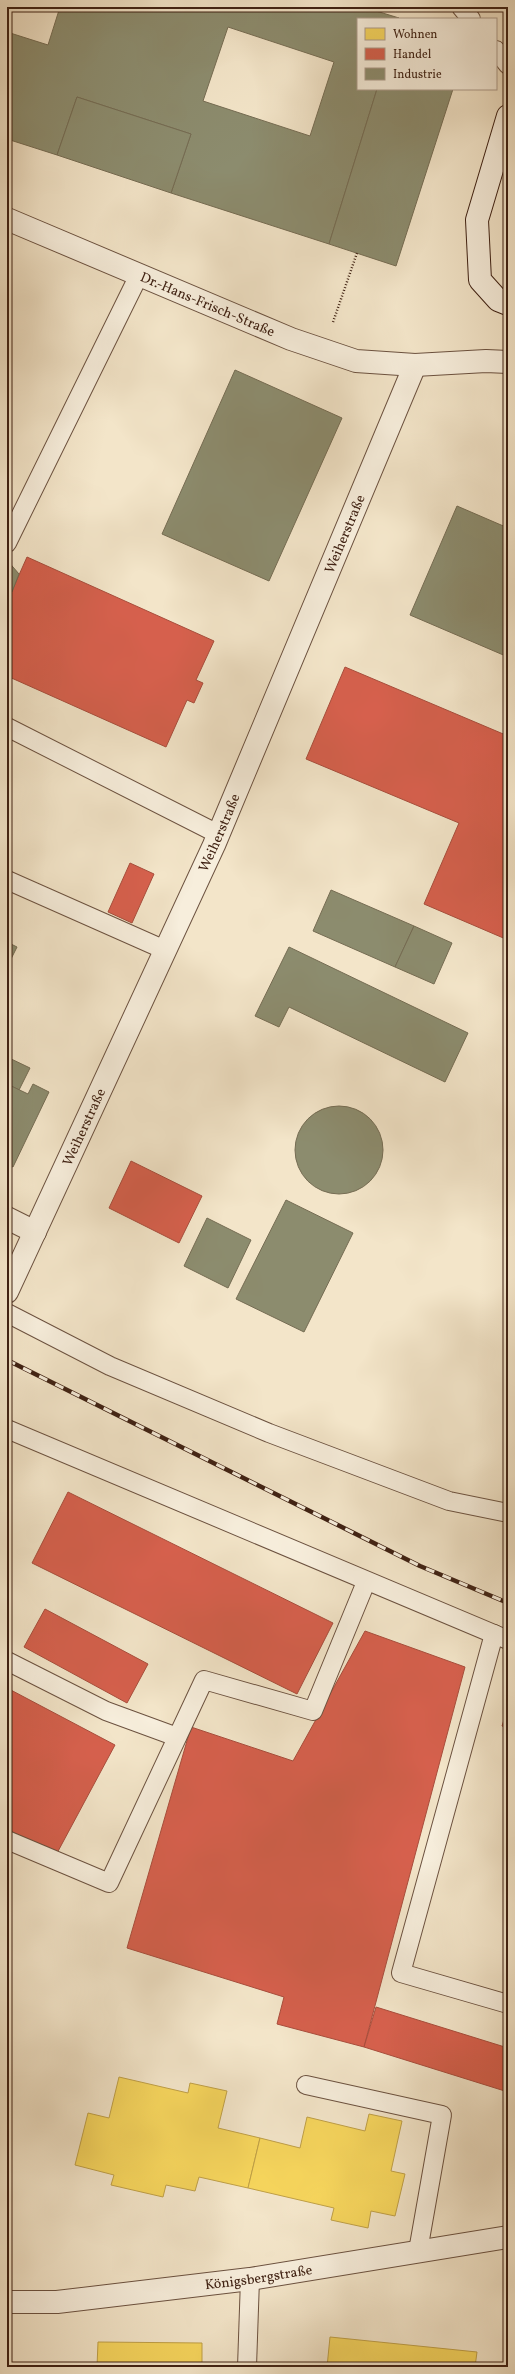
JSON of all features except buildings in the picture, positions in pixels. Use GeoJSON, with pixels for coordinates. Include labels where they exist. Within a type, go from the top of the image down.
{"type":"FeatureCollection","features":[{"type":"Feature","properties":{"kind":"street"},"geometry":{"type":"LineString","coordinates":[[508,116],[476,220],[480,280],[498,300],[508,304]]}},
{"type":"Feature","properties":{"kind":"street","name":"Dr.-Hans-Frisch-Straße"},"geometry":{"type":"LineString","coordinates":[[7,219],[322,351],[356,361],[414,365],[486,360],[508,362]]}},
{"type":"Feature","properties":{"kind":"street","name":"Weiherstraße"},"geometry":{"type":"LineString","coordinates":[[7,1292],[218,834],[414,365]]}},
{"type":"Feature","properties":{"kind":"street"},"geometry":{"type":"LineString","coordinates":[[7,1218],[35,1232]]}},
{"type":"Feature","properties":{"kind":"street","name":"Königsbergstraße"},"geometry":{"type":"LineString","coordinates":[[7,2302],[57,2302],[250,2279],[508,2237]]}},
{"type":"Feature","properties":{"kind":"lane"},"geometry":{"type":"LineString","coordinates":[[461,7],[470,18]]}},
{"type":"Feature","properties":{"kind":"lane"},"geometry":{"type":"LineString","coordinates":[[497,51],[508,65]]}},
{"type":"Feature","properties":{"kind":"lane"},"geometry":{"type":"LineString","coordinates":[[7,543],[139,275]]}},
{"type":"Feature","properties":{"kind":"lane"},"geometry":{"type":"LineString","coordinates":[[7,727],[218,834]]}},
{"type":"Feature","properties":{"kind":"lane"},"geometry":{"type":"LineString","coordinates":[[7,880],[165,950]]}},
{"type":"Feature","properties":{"kind":"lane"},"geometry":{"type":"LineString","coordinates":[[7,1313],[110,1366],[269,1433],[449,1502],[508,1512]]}},
{"type":"Feature","properties":{"kind":"lane"},"geometry":{"type":"LineString","coordinates":[[7,1429],[366,1582],[501,1637],[401,1974],[508,2004]]}},
{"type":"Feature","properties":{"kind":"lane"},"geometry":{"type":"LineString","coordinates":[[7,1840],[109,1883],[204,1680],[313,1711],[366,1582]]}},
{"type":"Feature","properties":{"kind":"lane"},"geometry":{"type":"LineString","coordinates":[[7,1661],[106,1711],[177,1738]]}},
{"type":"Feature","properties":{"kind":"lane"},"geometry":{"type":"LineString","coordinates":[[306,2085],[442,2115],[418,2251]]}},
{"type":"Feature","properties":{"kind":"lane"},"geometry":{"type":"LineString","coordinates":[[247,2367],[250,2279]]}},
{"type":"Feature","properties":{"kind":"path"},"geometry":{"type":"LineString","coordinates":[[322,351],[357,253]]}},
{"type":"Feature","properties":{"kind":"railway"},"geometry":{"type":"LineString","coordinates":[[7,1360],[420,1566],[508,1603]]}}]}
